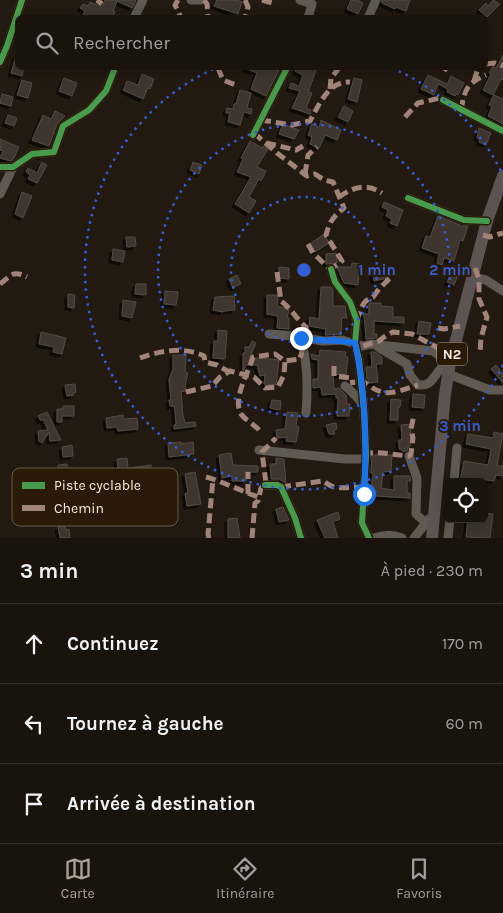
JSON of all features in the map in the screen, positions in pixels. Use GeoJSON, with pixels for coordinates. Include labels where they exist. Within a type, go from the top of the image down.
{"type":"FeatureCollection","features":[{"type":"Feature","properties":{"kind":"highway","name":"N2"},"geometry":{"type":"LineString","coordinates":[[432,538],[430,518],[448,366],[487,221],[503,176]]}},
{"type":"Feature","properties":{"kind":"street"},"geometry":{"type":"LineString","coordinates":[[17,15],[22,0]]}},
{"type":"Feature","properties":{"kind":"street"},"geometry":{"type":"LineString","coordinates":[[136,15],[143,0]]}},
{"type":"Feature","properties":{"kind":"street"},"geometry":{"type":"LineString","coordinates":[[191,0],[200,0]]}},
{"type":"Feature","properties":{"kind":"street"},"geometry":{"type":"LineString","coordinates":[[300,0],[315,2],[309,15]]}},
{"type":"Feature","properties":{"kind":"street"},"geometry":{"type":"LineString","coordinates":[[369,15],[376,0]]}},
{"type":"Feature","properties":{"kind":"street"},"geometry":{"type":"LineString","coordinates":[[0,62],[15,21]]}},
{"type":"Feature","properties":{"kind":"street"},"geometry":{"type":"LineString","coordinates":[[0,194],[13,167],[32,154],[54,152],[63,126],[88,110],[106,92],[114,70]]}},
{"type":"Feature","properties":{"kind":"street"},"geometry":{"type":"LineString","coordinates":[[253,135],[286,70]]}},
{"type":"Feature","properties":{"kind":"street"},"geometry":{"type":"LineString","coordinates":[[443,100],[503,131]]}},
{"type":"Feature","properties":{"kind":"street"},"geometry":{"type":"LineString","coordinates":[[0,167],[13,167]]}},
{"type":"Feature","properties":{"kind":"street"},"geometry":{"type":"LineString","coordinates":[[408,198],[464,220],[487,221]]}},
{"type":"Feature","properties":{"kind":"street"},"geometry":{"type":"LineString","coordinates":[[331,269],[334,282],[350,302],[357,321],[355,343],[359,360],[366,459],[362,523],[371,538],[386,535],[395,535],[402,538]]}},
{"type":"Feature","properties":{"kind":"street"},"geometry":{"type":"LineString","coordinates":[[472,277],[486,280],[503,291]]}},
{"type":"Feature","properties":{"kind":"street"},"geometry":{"type":"LineString","coordinates":[[270,334],[322,341],[342,340],[363,346],[371,344],[433,351],[448,366],[490,390],[503,390]]}},
{"type":"Feature","properties":{"kind":"street"},"geometry":{"type":"LineString","coordinates":[[301,338],[308,384],[306,413]]}},
{"type":"Feature","properties":{"kind":"street"},"geometry":{"type":"LineString","coordinates":[[371,344],[387,351],[407,364],[410,375],[418,385],[426,386],[433,382],[443,367],[448,366]]}},
{"type":"Feature","properties":{"kind":"street"},"geometry":{"type":"LineString","coordinates":[[345,386],[363,404]]}},
{"type":"Feature","properties":{"kind":"street"},"geometry":{"type":"LineString","coordinates":[[454,478],[457,448]]}},
{"type":"Feature","properties":{"kind":"street"},"geometry":{"type":"LineString","coordinates":[[258,450],[262,452],[345,459],[366,459]]}},
{"type":"Feature","properties":{"kind":"street"},"geometry":{"type":"LineString","coordinates":[[409,456],[417,478],[416,514],[430,518],[414,538]]}},
{"type":"Feature","properties":{"kind":"street"},"geometry":{"type":"LineString","coordinates":[[266,485],[277,485],[281,488],[295,518],[301,538]]}},
{"type":"Feature","properties":{"kind":"street"},"geometry":{"type":"LineString","coordinates":[[448,538],[450,523]]}},
{"type":"Feature","properties":{"kind":"building"},"geometry":{"type":"Polygon","coordinates":[[[105,0],[136,0],[132,8],[117,1],[114,15],[83,15],[85,11],[80,8],[83,4],[88,6],[90,2],[102,7],[105,0]]]}},
{"type":"Feature","properties":{"kind":"building"},"geometry":{"type":"Polygon","coordinates":[[[217,0],[236,0],[242,2],[238,14],[214,6],[217,0]]]}},
{"type":"Feature","properties":{"kind":"building"},"geometry":{"type":"Polygon","coordinates":[[[351,0],[363,3],[358,14],[347,9],[351,0]]]}},
{"type":"Feature","properties":{"kind":"building"},"geometry":{"type":"Polygon","coordinates":[[[382,0],[410,0],[406,11],[396,7],[395,9],[382,3],[382,0]]]}},
{"type":"Feature","properties":{"kind":"building"},"geometry":{"type":"Polygon","coordinates":[[[493,0],[500,4],[488,16],[479,10],[486,3],[488,6],[493,0]]]}},
{"type":"Feature","properties":{"kind":"building"},"geometry":{"type":"Polygon","coordinates":[[[503,55],[503,80],[501,79],[493,95],[483,90],[493,66],[496,68],[503,55]]]}},
{"type":"Feature","properties":{"kind":"building"},"geometry":{"type":"Polygon","coordinates":[[[15,59],[15,70],[24,70],[22,76],[11,73],[15,59]]]}},
{"type":"Feature","properties":{"kind":"building"},"geometry":{"type":"Polygon","coordinates":[[[250,70],[279,70],[266,96],[251,89],[257,73],[250,70]]]}},
{"type":"Feature","properties":{"kind":"building"},"geometry":{"type":"Polygon","coordinates":[[[316,70],[308,92],[312,93],[306,108],[311,110],[310,114],[292,108],[300,91],[289,88],[291,83],[299,86],[303,75],[295,71],[316,70]]]}},
{"type":"Feature","properties":{"kind":"building"},"geometry":{"type":"Polygon","coordinates":[[[142,74],[154,79],[143,99],[123,90],[127,81],[138,85],[142,74]]]}},
{"type":"Feature","properties":{"kind":"building"},"geometry":{"type":"Polygon","coordinates":[[[428,75],[447,84],[451,76],[464,83],[458,95],[456,94],[455,96],[447,92],[448,89],[438,84],[434,95],[421,89],[428,75]]]}},
{"type":"Feature","properties":{"kind":"building"},"geometry":{"type":"Polygon","coordinates":[[[64,78],[77,83],[72,96],[59,91],[64,78]]]}},
{"type":"Feature","properties":{"kind":"building"},"geometry":{"type":"Polygon","coordinates":[[[354,78],[362,80],[357,102],[348,99],[354,78]]]}},
{"type":"Feature","properties":{"kind":"building"},"geometry":{"type":"Polygon","coordinates":[[[22,80],[32,83],[28,98],[17,95],[22,80]]]}},
{"type":"Feature","properties":{"kind":"building"},"geometry":{"type":"Polygon","coordinates":[[[240,90],[251,93],[247,108],[252,109],[251,114],[244,112],[240,125],[228,122],[230,113],[226,113],[227,108],[233,109],[240,90]]]}},
{"type":"Feature","properties":{"kind":"building"},"geometry":{"type":"Polygon","coordinates":[[[2,94],[13,97],[11,106],[0,103],[2,94]]]}},
{"type":"Feature","properties":{"kind":"building"},"geometry":{"type":"Polygon","coordinates":[[[494,95],[503,99],[503,124],[488,116],[492,107],[489,105],[494,95]]]}},
{"type":"Feature","properties":{"kind":"building"},"geometry":{"type":"Polygon","coordinates":[[[344,106],[353,111],[348,122],[338,117],[344,106]]]}},
{"type":"Feature","properties":{"kind":"building"},"geometry":{"type":"Polygon","coordinates":[[[55,111],[65,116],[57,124],[49,146],[32,140],[43,115],[51,119],[55,111]]]}},
{"type":"Feature","properties":{"kind":"building"},"geometry":{"type":"Polygon","coordinates":[[[8,115],[17,118],[14,126],[5,123],[8,115]]]}},
{"type":"Feature","properties":{"kind":"building"},"geometry":{"type":"Polygon","coordinates":[[[321,120],[341,130],[337,140],[325,135],[319,148],[310,144],[312,137],[308,135],[312,124],[319,127],[321,120]]]}},
{"type":"Feature","properties":{"kind":"building"},"geometry":{"type":"Polygon","coordinates":[[[283,124],[299,130],[294,139],[279,134],[283,124]]]}},
{"type":"Feature","properties":{"kind":"building"},"geometry":{"type":"Polygon","coordinates":[[[479,128],[491,133],[486,145],[479,142],[480,140],[477,138],[479,128]]]}},
{"type":"Feature","properties":{"kind":"building"},"geometry":{"type":"Polygon","coordinates":[[[0,139],[19,147],[11,161],[0,158],[3,151],[0,150],[0,139]]]}},
{"type":"Feature","properties":{"kind":"building"},"geometry":{"type":"Polygon","coordinates":[[[250,141],[262,148],[263,146],[268,149],[257,167],[266,171],[249,197],[256,201],[249,213],[235,204],[251,177],[237,172],[243,159],[241,158],[250,141]]]}},
{"type":"Feature","properties":{"kind":"building"},"geometry":{"type":"Polygon","coordinates":[[[42,162],[47,165],[37,183],[28,179],[30,175],[26,172],[28,168],[37,173],[42,162]]]}},
{"type":"Feature","properties":{"kind":"building"},"geometry":{"type":"Polygon","coordinates":[[[193,162],[202,165],[199,174],[190,170],[193,162]]]}},
{"type":"Feature","properties":{"kind":"building"},"geometry":{"type":"Polygon","coordinates":[[[22,192],[32,196],[23,218],[15,214],[22,192]]]}},
{"type":"Feature","properties":{"kind":"building"},"geometry":{"type":"Polygon","coordinates":[[[384,202],[403,210],[397,226],[390,223],[392,219],[386,216],[388,210],[382,207],[384,202]]]}},
{"type":"Feature","properties":{"kind":"building"},"geometry":{"type":"Polygon","coordinates":[[[438,216],[462,226],[468,226],[463,241],[460,240],[454,261],[444,258],[442,265],[437,263],[439,254],[422,248],[426,236],[430,237],[438,216]]]}},
{"type":"Feature","properties":{"kind":"building"},"geometry":{"type":"Polygon","coordinates":[[[324,234],[329,243],[315,252],[310,244],[324,234]]]}},
{"type":"Feature","properties":{"kind":"building"},"geometry":{"type":"Polygon","coordinates":[[[126,237],[135,237],[136,246],[127,247],[126,237]]]}},
{"type":"Feature","properties":{"kind":"building"},"geometry":{"type":"Polygon","coordinates":[[[113,249],[125,251],[123,262],[112,260],[113,249]]]}},
{"type":"Feature","properties":{"kind":"building"},"geometry":{"type":"Polygon","coordinates":[[[336,253],[337,263],[326,264],[326,254],[336,253]]]}},
{"type":"Feature","properties":{"kind":"building"},"geometry":{"type":"Polygon","coordinates":[[[352,263],[360,264],[358,285],[344,283],[337,267],[351,267],[352,263]]]}},
{"type":"Feature","properties":{"kind":"building"},"geometry":{"type":"Polygon","coordinates":[[[386,265],[388,278],[374,281],[372,268],[386,265]]]}},
{"type":"Feature","properties":{"kind":"building"},"geometry":{"type":"Polygon","coordinates":[[[279,267],[289,268],[289,279],[279,278],[279,267]]]}},
{"type":"Feature","properties":{"kind":"building"},"geometry":{"type":"Polygon","coordinates":[[[452,272],[458,275],[454,285],[447,282],[452,272]]]}},
{"type":"Feature","properties":{"kind":"building"},"geometry":{"type":"Polygon","coordinates":[[[237,275],[241,284],[233,288],[229,279],[237,275]]]}},
{"type":"Feature","properties":{"kind":"building"},"geometry":{"type":"Polygon","coordinates":[[[136,284],[146,284],[146,295],[135,294],[136,284]]]}},
{"type":"Feature","properties":{"kind":"building"},"geometry":{"type":"Polygon","coordinates":[[[321,287],[331,287],[333,290],[333,306],[345,306],[347,318],[342,318],[341,334],[325,335],[326,329],[309,326],[310,317],[319,319],[321,287]]]}},
{"type":"Feature","properties":{"kind":"building"},"geometry":{"type":"Polygon","coordinates":[[[165,291],[178,292],[176,305],[164,304],[165,291]]]}},
{"type":"Feature","properties":{"kind":"building"},"geometry":{"type":"Polygon","coordinates":[[[68,294],[75,295],[74,308],[68,307],[68,294]]]}},
{"type":"Feature","properties":{"kind":"building"},"geometry":{"type":"Polygon","coordinates":[[[267,295],[278,295],[277,306],[289,309],[287,318],[289,318],[289,329],[277,328],[278,316],[267,314],[267,295]]]}},
{"type":"Feature","properties":{"kind":"building"},"geometry":{"type":"Polygon","coordinates":[[[234,296],[235,310],[223,312],[213,310],[215,297],[234,296]]]}},
{"type":"Feature","properties":{"kind":"building"},"geometry":{"type":"Polygon","coordinates":[[[123,300],[136,302],[132,318],[122,316],[123,300]]]}},
{"type":"Feature","properties":{"kind":"building"},"geometry":{"type":"Polygon","coordinates":[[[369,303],[381,303],[381,306],[393,307],[393,317],[404,317],[404,323],[374,321],[374,334],[377,334],[377,338],[366,339],[364,314],[369,314],[369,303]]]}},
{"type":"Feature","properties":{"kind":"building"},"geometry":{"type":"Polygon","coordinates":[[[419,321],[431,323],[429,334],[417,334],[419,321]]]}},
{"type":"Feature","properties":{"kind":"building"},"geometry":{"type":"Polygon","coordinates":[[[218,330],[227,331],[225,359],[213,358],[214,341],[218,341],[218,330]]]}},
{"type":"Feature","properties":{"kind":"building"},"geometry":{"type":"Polygon","coordinates":[[[41,332],[66,338],[62,354],[53,352],[54,347],[39,344],[41,332]]]}},
{"type":"Feature","properties":{"kind":"building"},"geometry":{"type":"Polygon","coordinates":[[[252,341],[256,343],[249,359],[279,360],[276,385],[264,384],[265,375],[260,376],[257,365],[246,365],[243,372],[243,353],[245,353],[245,347],[249,347],[252,341]]]}},
{"type":"Feature","properties":{"kind":"building"},"geometry":{"type":"Polygon","coordinates":[[[320,350],[346,352],[345,357],[348,357],[346,375],[333,374],[334,389],[339,388],[346,395],[347,404],[350,404],[349,416],[337,416],[338,398],[336,398],[336,394],[322,395],[321,387],[313,388],[313,379],[318,379],[318,360],[312,359],[311,354],[319,356],[320,350]]]}},
{"type":"Feature","properties":{"kind":"building"},"geometry":{"type":"Polygon","coordinates":[[[371,352],[375,352],[382,357],[382,364],[376,364],[378,382],[369,383],[366,367],[372,367],[371,352]]]}},
{"type":"Feature","properties":{"kind":"building"},"geometry":{"type":"Polygon","coordinates":[[[173,355],[186,355],[185,372],[188,373],[185,386],[186,391],[181,392],[183,415],[185,423],[195,422],[196,426],[174,429],[176,424],[175,411],[174,406],[170,406],[169,400],[171,400],[169,379],[173,369],[173,355]]]}},
{"type":"Feature","properties":{"kind":"building"},"geometry":{"type":"Polygon","coordinates":[[[496,365],[503,374],[503,383],[491,369],[496,365]]]}},
{"type":"Feature","properties":{"kind":"building"},"geometry":{"type":"Polygon","coordinates":[[[75,384],[76,392],[73,393],[74,395],[67,396],[65,385],[75,384]]]}},
{"type":"Feature","properties":{"kind":"building"},"geometry":{"type":"Polygon","coordinates":[[[413,394],[425,395],[424,408],[412,407],[413,394]]]}},
{"type":"Feature","properties":{"kind":"building"},"geometry":{"type":"Polygon","coordinates":[[[391,399],[401,400],[400,407],[398,407],[398,420],[390,420],[391,399]]]}},
{"type":"Feature","properties":{"kind":"building"},"geometry":{"type":"Polygon","coordinates":[[[272,400],[281,401],[280,410],[270,408],[272,400]]]}},
{"type":"Feature","properties":{"kind":"building"},"geometry":{"type":"Polygon","coordinates":[[[63,406],[74,406],[74,416],[62,416],[62,422],[57,422],[57,409],[63,409],[63,406]]]}},
{"type":"Feature","properties":{"kind":"building"},"geometry":{"type":"Polygon","coordinates":[[[47,412],[61,440],[50,441],[49,432],[42,443],[39,441],[38,431],[48,430],[43,419],[41,421],[38,416],[47,412]]]}},
{"type":"Feature","properties":{"kind":"building"},"geometry":{"type":"Polygon","coordinates":[[[287,412],[298,413],[296,426],[299,427],[296,442],[286,441],[287,437],[277,438],[276,430],[285,429],[287,412]]]}},
{"type":"Feature","properties":{"kind":"building"},"geometry":{"type":"Polygon","coordinates":[[[123,415],[123,419],[137,418],[138,429],[118,431],[117,427],[107,428],[106,418],[123,415]]]}},
{"type":"Feature","properties":{"kind":"building"},"geometry":{"type":"Polygon","coordinates":[[[336,423],[337,429],[334,430],[335,434],[329,434],[326,425],[336,423]]]}},
{"type":"Feature","properties":{"kind":"building"},"geometry":{"type":"Polygon","coordinates":[[[411,424],[410,447],[403,452],[399,449],[399,440],[402,440],[401,425],[411,424]]]}},
{"type":"Feature","properties":{"kind":"building"},"geometry":{"type":"Polygon","coordinates":[[[494,432],[503,434],[497,466],[503,466],[503,476],[496,475],[494,481],[488,480],[488,478],[461,478],[464,461],[488,465],[491,449],[466,444],[468,434],[493,438],[494,432]]]}},
{"type":"Feature","properties":{"kind":"building"},"geometry":{"type":"Polygon","coordinates":[[[181,442],[181,444],[193,442],[194,454],[169,457],[168,443],[181,442]]]}},
{"type":"Feature","properties":{"kind":"building"},"geometry":{"type":"Polygon","coordinates":[[[72,445],[73,456],[63,457],[62,447],[72,445]]]}},
{"type":"Feature","properties":{"kind":"building"},"geometry":{"type":"Polygon","coordinates":[[[231,453],[233,465],[258,466],[258,472],[246,472],[246,481],[232,481],[232,476],[222,478],[219,455],[231,453]]]}},
{"type":"Feature","properties":{"kind":"building"},"geometry":{"type":"Polygon","coordinates":[[[372,455],[392,455],[391,471],[383,472],[381,488],[394,490],[394,476],[410,476],[411,481],[407,481],[407,493],[410,493],[410,498],[375,496],[376,491],[371,490],[373,473],[371,473],[372,455]]]}},
{"type":"Feature","properties":{"kind":"building"},"geometry":{"type":"Polygon","coordinates":[[[127,458],[128,468],[118,468],[117,459],[127,458]]]}},
{"type":"Feature","properties":{"kind":"building"},"geometry":{"type":"Polygon","coordinates":[[[276,458],[284,459],[286,483],[279,479],[271,479],[270,464],[276,464],[276,458]]]}},
{"type":"Feature","properties":{"kind":"building"},"geometry":{"type":"Polygon","coordinates":[[[67,464],[67,468],[58,468],[58,465],[67,464]]]}},
{"type":"Feature","properties":{"kind":"building"},"geometry":{"type":"Polygon","coordinates":[[[151,465],[151,468],[129,468],[151,465]]]}},
{"type":"Feature","properties":{"kind":"building"},"geometry":{"type":"Polygon","coordinates":[[[195,472],[201,504],[187,506],[185,493],[188,493],[185,474],[195,472]]]}},
{"type":"Feature","properties":{"kind":"building"},"geometry":{"type":"Polygon","coordinates":[[[283,507],[289,520],[279,522],[276,509],[283,507]]]}},
{"type":"Feature","properties":{"kind":"building"},"geometry":{"type":"Polygon","coordinates":[[[338,512],[340,519],[333,522],[338,538],[325,538],[317,520],[338,512]]]}},
{"type":"Feature","properties":{"kind":"building"},"geometry":{"type":"Polygon","coordinates":[[[488,513],[493,514],[490,538],[466,537],[468,523],[488,523],[488,513]]]}},
{"type":"Feature","properties":{"kind":"building"},"geometry":{"type":"Polygon","coordinates":[[[237,518],[240,538],[228,538],[228,519],[237,518]]]}},
{"type":"Feature","properties":{"kind":"building"},"geometry":{"type":"Polygon","coordinates":[[[64,526],[66,530],[69,529],[70,538],[60,538],[58,527],[64,526]]]}},
{"type":"Feature","properties":{"kind":"marked path"},"geometry":{"type":"LineString","coordinates":[[97,0],[102,4]]}},
{"type":"Feature","properties":{"kind":"marked path"},"geometry":{"type":"LineString","coordinates":[[178,0],[175,5],[180,15]]}},
{"type":"Feature","properties":{"kind":"marked path"},"geometry":{"type":"LineString","coordinates":[[204,0],[207,4],[208,15]]}},
{"type":"Feature","properties":{"kind":"marked path"},"geometry":{"type":"LineString","coordinates":[[245,0],[248,7],[246,15]]}},
{"type":"Feature","properties":{"kind":"marked path"},"geometry":{"type":"LineString","coordinates":[[262,0],[276,4]]}},
{"type":"Feature","properties":{"kind":"marked path"},"geometry":{"type":"LineString","coordinates":[[488,64],[495,63],[503,66]]}},
{"type":"Feature","properties":{"kind":"marked path"},"geometry":{"type":"LineString","coordinates":[[219,70],[223,80],[236,85],[236,87]]}},
{"type":"Feature","properties":{"kind":"marked path"},"geometry":{"type":"LineString","coordinates":[[330,89],[331,78],[337,70]]}},
{"type":"Feature","properties":{"kind":"marked path"},"geometry":{"type":"LineString","coordinates":[[474,81],[477,70]]}},
{"type":"Feature","properties":{"kind":"marked path"},"geometry":{"type":"LineString","coordinates":[[461,110],[465,92],[470,84],[486,75]]}},
{"type":"Feature","properties":{"kind":"marked path"},"geometry":{"type":"LineString","coordinates":[[261,120],[292,125],[310,121],[321,101],[330,90],[336,85],[350,82]]}},
{"type":"Feature","properties":{"kind":"marked path"},"geometry":{"type":"LineString","coordinates":[[405,117],[418,103],[440,98],[443,100]]}},
{"type":"Feature","properties":{"kind":"marked path"},"geometry":{"type":"LineString","coordinates":[[254,133],[307,176],[315,174],[324,180],[333,182],[344,208],[332,220],[326,235],[342,261],[331,269]]}},
{"type":"Feature","properties":{"kind":"marked path"},"geometry":{"type":"LineString","coordinates":[[266,143],[296,150],[303,146]]}},
{"type":"Feature","properties":{"kind":"marked path"},"geometry":{"type":"LineString","coordinates":[[305,174],[308,155],[317,147]]}},
{"type":"Feature","properties":{"kind":"marked path"},"geometry":{"type":"LineString","coordinates":[[339,197],[349,191],[365,187],[382,193]]}},
{"type":"Feature","properties":{"kind":"marked path"},"geometry":{"type":"LineString","coordinates":[[483,235],[490,237],[503,233]]}},
{"type":"Feature","properties":{"kind":"marked path"},"geometry":{"type":"LineString","coordinates":[[308,244],[313,253],[331,270]]}},
{"type":"Feature","properties":{"kind":"marked path"},"geometry":{"type":"LineString","coordinates":[[475,268],[479,279],[479,299],[487,317],[481,338],[480,353]]}},
{"type":"Feature","properties":{"kind":"marked path"},"geometry":{"type":"LineString","coordinates":[[277,272],[281,301],[306,327],[308,340]]}},
{"type":"Feature","properties":{"kind":"marked path"},"geometry":{"type":"LineString","coordinates":[[0,284],[15,274],[27,277]]}},
{"type":"Feature","properties":{"kind":"marked path"},"geometry":{"type":"LineString","coordinates":[[357,321],[364,303],[373,297],[394,274]]}},
{"type":"Feature","properties":{"kind":"marked path"},"geometry":{"type":"LineString","coordinates":[[438,328],[444,329],[460,326]]}},
{"type":"Feature","properties":{"kind":"marked path"},"geometry":{"type":"LineString","coordinates":[[363,346],[379,341],[393,332],[412,334],[442,350],[454,346]]}},
{"type":"Feature","properties":{"kind":"marked path"},"geometry":{"type":"LineString","coordinates":[[259,430],[241,414],[239,408],[242,385],[253,357],[275,354],[285,361],[300,359],[303,346],[309,340]]}},
{"type":"Feature","properties":{"kind":"marked path"},"geometry":{"type":"LineString","coordinates":[[140,358],[155,353],[188,351],[204,356],[205,362],[217,365],[229,372]]}},
{"type":"Feature","properties":{"kind":"marked path"},"geometry":{"type":"LineString","coordinates":[[186,392],[212,386],[220,377],[230,371],[254,377],[265,388],[278,387],[284,375],[285,361]]}},
{"type":"Feature","properties":{"kind":"marked path"},"geometry":{"type":"LineString","coordinates":[[334,366],[334,376],[352,378],[353,385]]}},
{"type":"Feature","properties":{"kind":"marked path"},"geometry":{"type":"LineString","coordinates":[[360,378],[375,389],[387,393],[418,385]]}},
{"type":"Feature","properties":{"kind":"marked path"},"geometry":{"type":"LineString","coordinates":[[366,459],[370,453],[409,456],[411,454],[413,438],[411,429],[414,415]]}},
{"type":"Feature","properties":{"kind":"marked path"},"geometry":{"type":"LineString","coordinates":[[252,538],[255,503],[258,501],[261,488],[266,483],[262,452],[276,438]]}},
{"type":"Feature","properties":{"kind":"marked path"},"geometry":{"type":"LineString","coordinates":[[248,472],[248,494]]}},
{"type":"Feature","properties":{"kind":"marked path"},"geometry":{"type":"LineString","coordinates":[[206,477],[258,497]]}},
{"type":"Feature","properties":{"kind":"marked path"},"geometry":{"type":"LineString","coordinates":[[209,538],[213,479]]}},
{"type":"Feature","properties":{"kind":"marked path"},"geometry":{"type":"LineString","coordinates":[[281,487],[323,481],[334,487],[365,488]]}},
{"type":"Feature","properties":{"kind":"cycle path"},"geometry":{"type":"LineString","coordinates":[[17,15],[22,0]]}},
{"type":"Feature","properties":{"kind":"cycle path"},"geometry":{"type":"LineString","coordinates":[[0,62],[15,21]]}},
{"type":"Feature","properties":{"kind":"cycle path"},"geometry":{"type":"LineString","coordinates":[[0,167],[13,167],[32,154],[54,152],[63,126],[89,110],[106,91],[114,70]]}},
{"type":"Feature","properties":{"kind":"cycle path"},"geometry":{"type":"LineString","coordinates":[[253,135],[286,70]]}},
{"type":"Feature","properties":{"kind":"cycle path"},"geometry":{"type":"LineString","coordinates":[[443,100],[503,131]]}},
{"type":"Feature","properties":{"kind":"cycle path"},"geometry":{"type":"LineString","coordinates":[[408,198],[464,220],[487,221]]}},
{"type":"Feature","properties":{"kind":"cycle path"},"geometry":{"type":"LineString","coordinates":[[331,269],[335,282],[350,302],[357,321],[355,343],[359,360],[364,411],[366,456],[362,523],[369,538]]}},
{"type":"Feature","properties":{"kind":"cycle path"},"geometry":{"type":"LineString","coordinates":[[265,485],[281,487],[295,518],[301,538]]}},
{"type":"Feature","properties":{"kind":"route"},"geometry":{"type":"LineString","coordinates":[[301,338],[322,341],[342,340],[355,343],[359,360],[364,411],[366,456],[364,494]]}}]}
